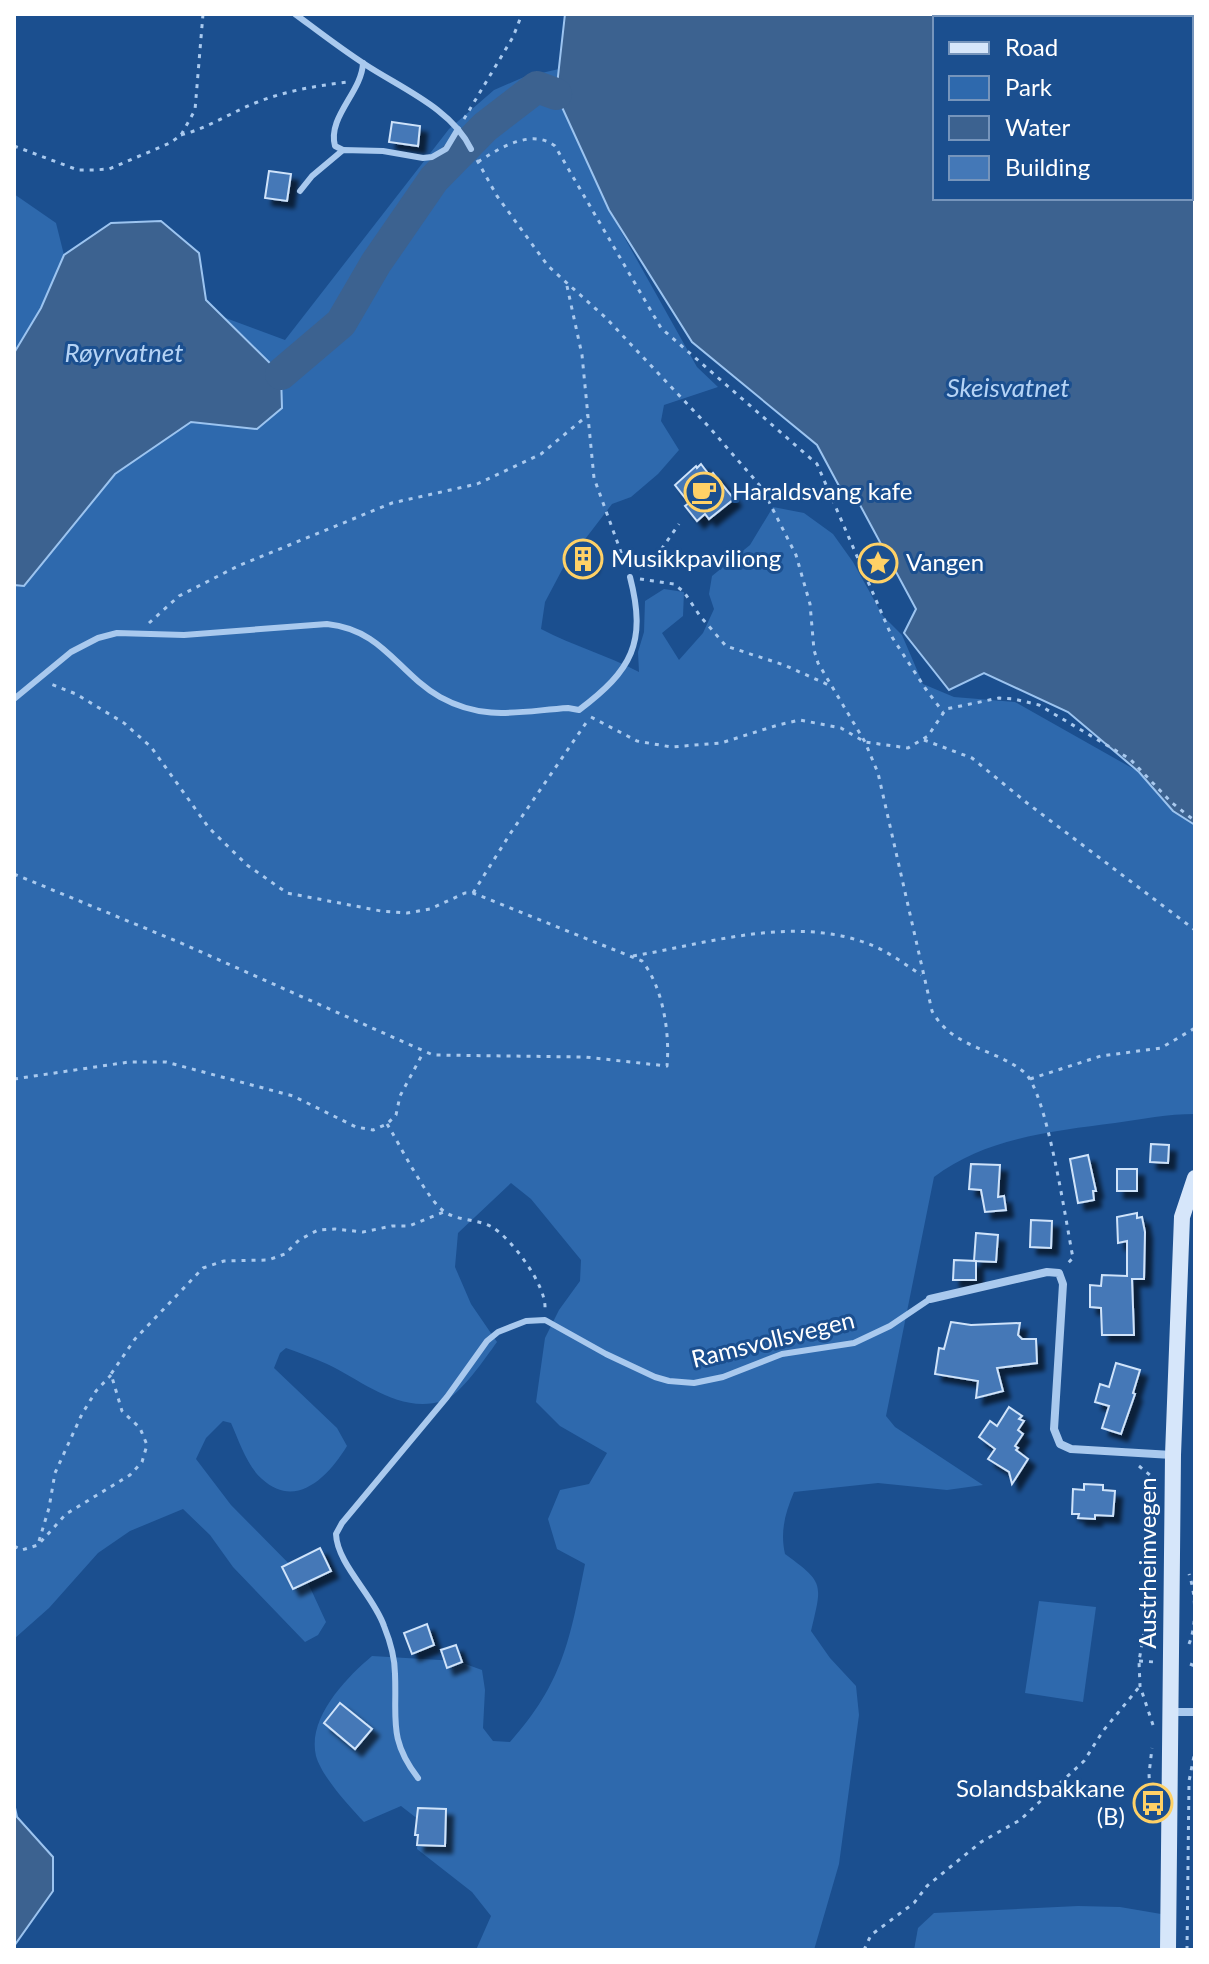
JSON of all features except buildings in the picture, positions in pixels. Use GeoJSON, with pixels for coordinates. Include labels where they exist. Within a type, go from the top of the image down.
{"type":"FeatureCollection","features":[{"type":"Feature","properties":{"kind":"main road","name":"Austrheimvegen"},"geometry":{"type":"LineString","coordinates":[[1168,1950],[1173,1455],[1182,1217],[1195,1178]]}},
{"type":"Feature","properties":{"kind":"street","name":"Ramsvollsvegen"},"geometry":{"type":"LineString","coordinates":[[930,1299],[1047,1272],[1059,1273]]}},
{"type":"Feature","properties":{"kind":"street"},"geometry":{"type":"LineString","coordinates":[[1059,1273],[1063,1284],[1054,1429],[1060,1444],[1071,1449],[1173,1455]]}},
{"type":"Feature","properties":{"kind":"street"},"geometry":{"type":"LineString","coordinates":[[1171,1712],[1195,1712]]}},
{"type":"Feature","properties":{"kind":"lane"},"geometry":{"type":"LineString","coordinates":[[295,14],[363,63],[428,104],[458,129],[471,149]]}},
{"type":"Feature","properties":{"kind":"lane"},"geometry":{"type":"LineString","coordinates":[[363,63],[361,80],[333,134],[335,146],[343,150],[432,157],[446,149],[458,129]]}},
{"type":"Feature","properties":{"kind":"lane"},"geometry":{"type":"LineString","coordinates":[[300,191],[312,176],[343,150]]}},
{"type":"Feature","properties":{"kind":"lane"},"geometry":{"type":"LineString","coordinates":[[14,699],[83,645],[117,633],[184,635],[327,624],[346,626],[364,634],[386,649],[430,690],[461,706],[500,715],[568,708],[579,710],[613,682],[628,662],[635,639],[637,603],[630,577]]}},
{"type":"Feature","properties":{"kind":"lane","name":"Ramsvollsvegen"},"geometry":{"type":"LineString","coordinates":[[545,1320],[655,1377],[694,1383],[723,1377],[782,1354],[854,1343],[890,1326],[930,1299]]}},
{"type":"Feature","properties":{"kind":"lane"},"geometry":{"type":"LineString","coordinates":[[418,1778],[407,1765],[395,1733],[395,1672],[384,1625],[372,1599],[343,1554],[336,1534],[462,1379],[487,1341],[498,1332],[526,1321],[545,1320]]}},
{"type":"Feature","properties":{"kind":"path"},"geometry":{"type":"LineString","coordinates":[[181,135],[195,110],[203,14]]}},
{"type":"Feature","properties":{"kind":"path"},"geometry":{"type":"LineString","coordinates":[[458,129],[507,48],[522,14]]}},
{"type":"Feature","properties":{"kind":"path"},"geometry":{"type":"LineString","coordinates":[[14,146],[78,170],[109,169],[170,143],[181,135],[203,130],[258,102],[300,88],[361,80]]}},
{"type":"Feature","properties":{"kind":"path"},"geometry":{"type":"LineString","coordinates":[[478,162],[502,146],[521,142],[546,140],[555,146],[661,328],[817,464],[892,637],[943,712]]}},
{"type":"Feature","properties":{"kind":"path"},"geometry":{"type":"LineString","coordinates":[[471,149],[488,183],[548,266],[616,329],[762,488],[796,555],[810,604],[815,655],[865,742],[878,773],[932,1011],[942,1027],[956,1038],[1012,1065],[1030,1079],[1048,1132],[1073,1258],[1059,1273]]}},
{"type":"Feature","properties":{"kind":"path"},"geometry":{"type":"LineString","coordinates":[[566,283],[578,330],[594,478],[630,577]]}},
{"type":"Feature","properties":{"kind":"path"},"geometry":{"type":"LineString","coordinates":[[137,634],[179,596],[238,566],[392,503],[477,484],[541,454],[588,415]]}},
{"type":"Feature","properties":{"kind":"path"},"geometry":{"type":"LineString","coordinates":[[630,577],[658,554],[679,524]]}},
{"type":"Feature","properties":{"kind":"path"},"geometry":{"type":"LineString","coordinates":[[630,577],[674,584],[684,592],[726,646],[784,665],[831,686]]}},
{"type":"Feature","properties":{"kind":"path"},"geometry":{"type":"LineString","coordinates":[[14,874],[181,943],[380,1030],[423,1052],[448,1057],[585,1057],[667,1066],[662,1006],[646,967],[633,956],[473,893],[465,893],[430,909],[407,913],[287,893],[247,865],[209,828],[151,747],[124,723],[76,694],[40,679]]}},
{"type":"Feature","properties":{"kind":"path"},"geometry":{"type":"LineString","coordinates":[[473,893],[590,716],[637,741],[671,747],[721,743],[800,720],[841,728],[865,742],[908,748],[924,740],[943,712],[958,705],[990,698],[1014,699],[1039,705],[1130,759],[1171,802],[1195,821]]}},
{"type":"Feature","properties":{"kind":"path"},"geometry":{"type":"LineString","coordinates":[[924,740],[972,758],[1195,930]]}},
{"type":"Feature","properties":{"kind":"path"},"geometry":{"type":"LineString","coordinates":[[633,956],[765,932],[810,931],[870,944],[923,976]]}},
{"type":"Feature","properties":{"kind":"path"},"geometry":{"type":"LineString","coordinates":[[1030,1079],[1101,1056],[1161,1048],[1195,1028]]}},
{"type":"Feature","properties":{"kind":"path"},"geometry":{"type":"LineString","coordinates":[[14,1079],[129,1062],[166,1062],[293,1096],[356,1127],[373,1130],[387,1124],[396,1115],[400,1096],[423,1052]]}},
{"type":"Feature","properties":{"kind":"path"},"geometry":{"type":"LineString","coordinates":[[387,1124],[430,1195],[444,1212],[492,1227],[512,1247],[543,1292],[545,1320]]}},
{"type":"Feature","properties":{"kind":"path"},"geometry":{"type":"LineString","coordinates":[[38,1545],[55,1473],[82,1414],[135,1339],[203,1268],[224,1261],[268,1260],[285,1254],[299,1240],[318,1230],[363,1232],[409,1226],[444,1212]]}},
{"type":"Feature","properties":{"kind":"path"},"geometry":{"type":"LineString","coordinates":[[14,1546],[22,1550],[38,1545],[66,1514],[130,1475],[142,1462],[147,1445],[140,1428],[122,1411],[111,1374]]}},
{"type":"Feature","properties":{"kind":"path"},"geometry":{"type":"LineString","coordinates":[[1123,1453],[1151,1476],[1155,1499]]}},
{"type":"Feature","properties":{"kind":"path"},"geometry":{"type":"LineString","coordinates":[[1154,1528],[1152,1586],[1139,1661],[1140,1686],[1154,1729]]}},
{"type":"Feature","properties":{"kind":"path"},"geometry":{"type":"LineString","coordinates":[[1139,1661],[1162,1662]]}},
{"type":"Feature","properties":{"kind":"path"},"geometry":{"type":"LineString","coordinates":[[864,1950],[871,1935],[914,1903],[927,1886],[981,1842],[1020,1820],[1084,1761],[1103,1731],[1140,1686]]}},
{"type":"Feature","properties":{"kind":"path"},"geometry":{"type":"LineString","coordinates":[[1151,1808],[1149,1774],[1152,1744]]}},
{"type":"Feature","properties":{"kind":"path"},"geometry":{"type":"LineString","coordinates":[[1187,1950],[1189,1781],[1195,1751]]}},
{"type":"Feature","properties":{"kind":"green space"},"geometry":{"type":"Polygon","coordinates":[[[559,69],[556,94],[609,210],[697,367],[718,387],[664,405],[661,421],[679,450],[658,474],[631,497],[612,504],[563,568],[545,602],[541,629],[639,672],[638,652],[644,632],[645,601],[664,589],[684,592],[683,616],[662,633],[679,660],[703,633],[714,609],[709,594],[712,576],[750,545],[773,507],[804,513],[833,534],[853,562],[883,616],[902,635],[923,684],[954,697],[1015,702],[1139,772],[1173,811],[1195,825],[1195,1114],[1155,1117],[1020,1138],[975,1153],[934,1177],[886,1416],[895,1427],[983,1485],[947,1490],[878,1483],[794,1492],[788,1507],[783,1530],[785,1554],[814,1579],[817,1586],[811,1631],[856,1686],[859,1715],[839,1864],[814,1950],[476,1950],[491,1916],[472,1892],[417,1849],[419,1820],[401,1806],[364,1822],[319,1764],[315,1742],[323,1713],[340,1687],[372,1656],[457,1661],[482,1670],[485,1690],[483,1728],[493,1741],[510,1742],[542,1700],[569,1638],[585,1564],[557,1549],[548,1519],[560,1490],[589,1484],[607,1453],[560,1426],[536,1402],[545,1338],[559,1310],[580,1281],[581,1260],[531,1199],[511,1183],[458,1233],[455,1267],[471,1304],[497,1342],[457,1392],[443,1401],[411,1403],[382,1394],[327,1364],[286,1348],[280,1353],[274,1368],[337,1428],[347,1446],[339,1458],[310,1486],[287,1491],[275,1488],[257,1474],[231,1423],[223,1421],[206,1438],[196,1459],[231,1505],[308,1583],[326,1622],[318,1635],[305,1642],[183,1509],[130,1531],[98,1553],[49,1608],[14,1639],[14,585],[24,586],[115,474],[191,422],[257,429],[281,374],[223,317],[285,340],[449,129],[494,90],[524,77],[559,69]]]}},
{"type":"Feature","properties":{"kind":"green space"},"geometry":{"type":"Polygon","coordinates":[[[14,194],[56,223],[64,255],[41,308],[14,353],[14,194]]]}},
{"type":"Feature","properties":{"kind":"green space"},"geometry":{"type":"Polygon","coordinates":[[[1039,1601],[1096,1607],[1083,1702],[1025,1693],[1039,1601]]]}},
{"type":"Feature","properties":{"kind":"green space"},"geometry":{"type":"Polygon","coordinates":[[[1120,1907],[1167,1915],[1166,1950],[914,1950],[918,1928],[934,1913],[1120,1907]]]}},
{"type":"Feature","properties":{"kind":"water","name":"Skeisvatnet"},"geometry":{"type":"Polygon","coordinates":[[[565,14],[1184,14],[933,16],[933,200],[1193,200],[1193,36],[1195,37],[1195,825],[1173,811],[1139,772],[1068,712],[984,673],[949,690],[904,633],[916,609],[853,492],[839,486],[817,445],[692,342],[609,210],[556,94],[565,14]]]}},
{"type":"Feature","properties":{"kind":"water","name":"Røyrvatnet"},"geometry":{"type":"Polygon","coordinates":[[[161,221],[199,253],[206,300],[281,374],[282,408],[257,429],[191,422],[115,474],[24,586],[14,585],[14,353],[41,308],[64,255],[111,223],[161,221]]]}},
{"type":"Feature","properties":{"kind":"water"},"geometry":{"type":"Polygon","coordinates":[[[14,1803],[17,1817],[53,1857],[53,1891],[14,1946],[14,1803]]]}},
{"type":"Feature","properties":{"kind":"waterway"},"geometry":{"type":"LineString","coordinates":[[281,374],[341,323],[376,263],[434,179],[485,127],[537,87],[556,94]]}},
{"type":"Feature","properties":{"kind":"place","name":"Haraldsvang kafe"},"geometry":{"type":"Point","coordinates":[704,492]}},
{"type":"Feature","properties":{"kind":"place","name":"Musikkpaviliong"},"geometry":{"type":"Point","coordinates":[583,559]}},
{"type":"Feature","properties":{"kind":"place","name":"Vangen"},"geometry":{"type":"Point","coordinates":[878,563]}},
{"type":"Feature","properties":{"kind":"place","name":"Solandsbakkane (B)"},"geometry":{"type":"Point","coordinates":[1153,1803]}}]}
